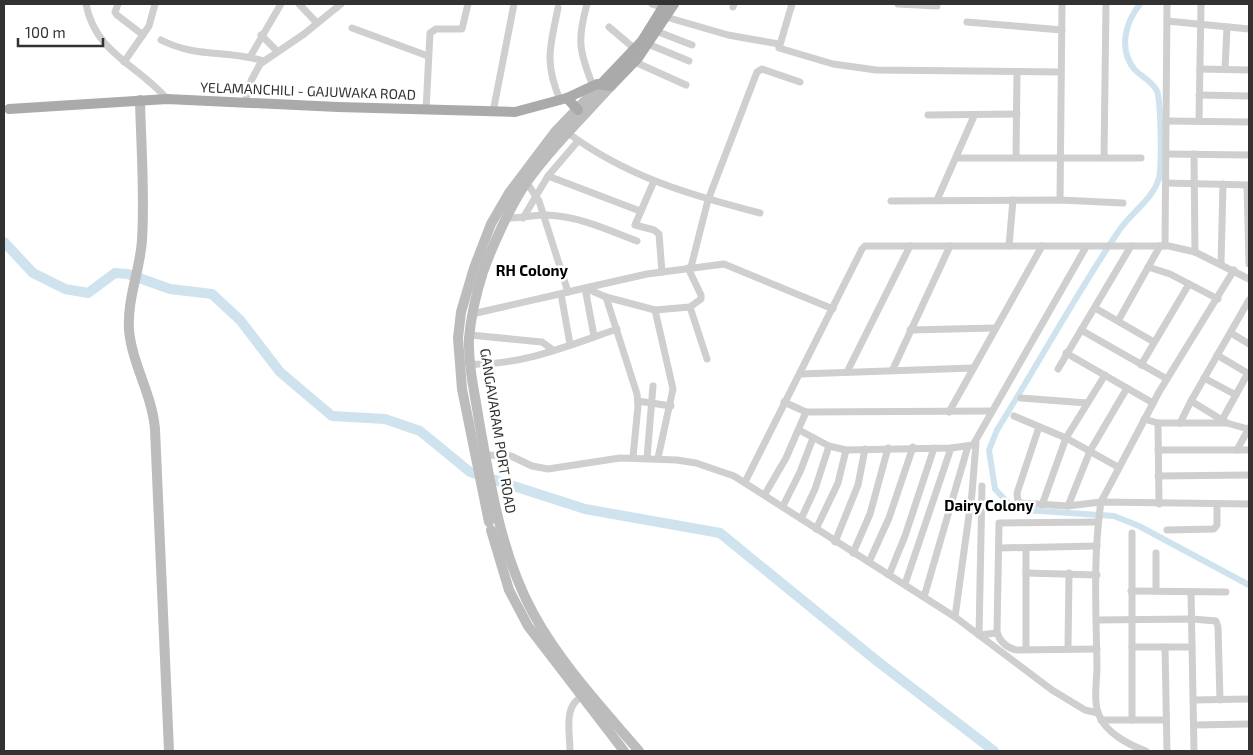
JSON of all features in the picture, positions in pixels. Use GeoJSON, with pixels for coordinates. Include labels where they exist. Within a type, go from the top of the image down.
{"type":"FeatureCollection","features":[{"type":"Feature","properties":{"kind":"main road","name":"YELAMANCHILI - GAJUWAKA ROAD"},"geometry":{"type":"LineString","coordinates":[[602,85],[635,49],[665,9],[674,4]]}},
{"type":"Feature","properties":{"kind":"main road","name":"YELAMANCHILI - GAJUWAKA ROAD"},"geometry":{"type":"LineString","coordinates":[[9,108],[167,99],[515,112],[563,99],[602,85],[635,62],[656,31],[665,9]]}},
{"type":"Feature","properties":{"kind":"main road"},"geometry":{"type":"LineString","coordinates":[[563,99],[578,110]]}},
{"type":"Feature","properties":{"kind":"street"},"geometry":{"type":"LineString","coordinates":[[86,4],[98,37],[124,62],[150,81],[167,99]]}},
{"type":"Feature","properties":{"kind":"street"},"geometry":{"type":"LineString","coordinates":[[118,4],[115,12],[116,16],[143,35]]}},
{"type":"Feature","properties":{"kind":"street"},"geometry":{"type":"LineString","coordinates":[[124,62],[152,20],[155,4]]}},
{"type":"Feature","properties":{"kind":"street"},"geometry":{"type":"LineString","coordinates":[[250,57],[261,35],[281,4]]}},
{"type":"Feature","properties":{"kind":"street"},"geometry":{"type":"LineString","coordinates":[[299,4],[317,23]]}},
{"type":"Feature","properties":{"kind":"street"},"geometry":{"type":"LineString","coordinates":[[245,102],[255,71],[264,60],[341,4]]}},
{"type":"Feature","properties":{"kind":"street"},"geometry":{"type":"LineString","coordinates":[[426,110],[430,33],[436,29],[462,29],[468,4]]}},
{"type":"Feature","properties":{"kind":"street"},"geometry":{"type":"LineString","coordinates":[[493,112],[514,4]]}},
{"type":"Feature","properties":{"kind":"street"},"geometry":{"type":"LineString","coordinates":[[587,4],[581,27],[581,56],[602,85]]}},
{"type":"Feature","properties":{"kind":"street"},"geometry":{"type":"LineString","coordinates":[[652,4],[728,35],[779,44]]}},
{"type":"Feature","properties":{"kind":"street"},"geometry":{"type":"LineString","coordinates":[[792,4],[778,48],[782,51],[833,64],[862,68],[1060,72]]}},
{"type":"Feature","properties":{"kind":"street"},"geometry":{"type":"LineString","coordinates":[[898,4],[937,6]]}},
{"type":"Feature","properties":{"kind":"street"},"geometry":{"type":"LineString","coordinates":[[1060,200],[1062,4]]}},
{"type":"Feature","properties":{"kind":"street"},"geometry":{"type":"LineString","coordinates":[[1104,158],[1106,4]]}},
{"type":"Feature","properties":{"kind":"street"},"geometry":{"type":"LineString","coordinates":[[1118,321],[1148,267],[1163,246],[1166,183],[1167,4]]}},
{"type":"Feature","properties":{"kind":"street"},"geometry":{"type":"LineString","coordinates":[[1199,121],[1201,4]]}},
{"type":"Feature","properties":{"kind":"street"},"geometry":{"type":"LineString","coordinates":[[558,8],[548,59],[550,74],[563,99]]}},
{"type":"Feature","properties":{"kind":"street"},"geometry":{"type":"LineString","coordinates":[[1167,21],[1249,29]]}},
{"type":"Feature","properties":{"kind":"street"},"geometry":{"type":"LineString","coordinates":[[967,22],[1062,30]]}},
{"type":"Feature","properties":{"kind":"street"},"geometry":{"type":"LineString","coordinates":[[609,27],[635,49]]}},
{"type":"Feature","properties":{"kind":"street"},"geometry":{"type":"LineString","coordinates":[[1225,69],[1226,27]]}},
{"type":"Feature","properties":{"kind":"street"},"geometry":{"type":"LineString","coordinates":[[352,28],[428,56]]}},
{"type":"Feature","properties":{"kind":"street"},"geometry":{"type":"LineString","coordinates":[[656,31],[692,45]]}},
{"type":"Feature","properties":{"kind":"street"},"geometry":{"type":"LineString","coordinates":[[261,35],[277,51]]}},
{"type":"Feature","properties":{"kind":"street"},"geometry":{"type":"LineString","coordinates":[[161,40],[177,48],[194,53],[250,57],[264,60]]}},
{"type":"Feature","properties":{"kind":"street"},"geometry":{"type":"LineString","coordinates":[[648,44],[689,61]]}},
{"type":"Feature","properties":{"kind":"street"},"geometry":{"type":"LineString","coordinates":[[635,62],[686,85]]}},
{"type":"Feature","properties":{"kind":"street"},"geometry":{"type":"LineString","coordinates":[[585,288],[606,297],[656,310],[690,306],[701,299],[702,295],[690,268],[708,200],[742,117],[757,72],[762,69],[800,82]]}},
{"type":"Feature","properties":{"kind":"street"},"geometry":{"type":"LineString","coordinates":[[1200,69],[1249,70]]}},
{"type":"Feature","properties":{"kind":"street"},"geometry":{"type":"LineString","coordinates":[[1016,158],[1017,72]]}},
{"type":"Feature","properties":{"kind":"street","name":"GANGAVARAM PORT ROAD"},"geometry":{"type":"LineString","coordinates":[[482,458],[462,389],[458,328],[466,291],[499,208],[514,184],[555,132],[602,85]]}},
{"type":"Feature","properties":{"kind":"street","name":"GANGAVARAM PORT ROAD"},"geometry":{"type":"LineString","coordinates":[[602,85],[568,133],[526,183],[484,270],[472,314],[477,336],[482,458],[493,525],[534,616],[585,696],[624,751]]}},
{"type":"Feature","properties":{"kind":"street"},"geometry":{"type":"LineString","coordinates":[[1199,95],[1249,96]]}},
{"type":"Feature","properties":{"kind":"street"},"geometry":{"type":"LineString","coordinates":[[140,100],[143,200],[140,256],[131,289],[130,333],[134,353],[150,401],[155,429],[169,751]]}},
{"type":"Feature","properties":{"kind":"street"},"geometry":{"type":"LineString","coordinates":[[928,115],[974,116],[1017,114]]}},
{"type":"Feature","properties":{"kind":"street"},"geometry":{"type":"LineString","coordinates":[[937,200],[974,116]]}},
{"type":"Feature","properties":{"kind":"street"},"geometry":{"type":"LineString","coordinates":[[1166,121],[1249,122]]}},
{"type":"Feature","properties":{"kind":"street"},"geometry":{"type":"LineString","coordinates":[[568,133],[578,141],[654,182],[708,200],[760,212]]}},
{"type":"Feature","properties":{"kind":"street"},"geometry":{"type":"LineString","coordinates":[[523,218],[548,176],[578,141]]}},
{"type":"Feature","properties":{"kind":"street"},"geometry":{"type":"LineString","coordinates":[[1166,154],[1249,155]]}},
{"type":"Feature","properties":{"kind":"street"},"geometry":{"type":"LineString","coordinates":[[1194,154],[1196,184],[1195,252]]}},
{"type":"Feature","properties":{"kind":"street"},"geometry":{"type":"LineString","coordinates":[[957,158],[1141,158]]}},
{"type":"Feature","properties":{"kind":"street"},"geometry":{"type":"LineString","coordinates":[[548,176],[640,211]]}},
{"type":"Feature","properties":{"kind":"street"},"geometry":{"type":"LineString","coordinates":[[654,182],[635,226],[654,230],[659,234],[662,272]]}},
{"type":"Feature","properties":{"kind":"street"},"geometry":{"type":"LineString","coordinates":[[526,183],[536,194],[545,215],[564,293],[570,344]]}},
{"type":"Feature","properties":{"kind":"street"},"geometry":{"type":"LineString","coordinates":[[744,481],[784,402],[801,374],[865,246],[1163,246],[1195,252],[1247,278],[1249,264],[1248,185],[1166,183]]}},
{"type":"Feature","properties":{"kind":"street"},"geometry":{"type":"LineString","coordinates":[[1221,264],[1224,184]]}},
{"type":"Feature","properties":{"kind":"street"},"geometry":{"type":"LineString","coordinates":[[1009,246],[1013,200]]}},
{"type":"Feature","properties":{"kind":"street"},"geometry":{"type":"LineString","coordinates":[[891,201],[1060,200],[1124,203]]}},
{"type":"Feature","properties":{"kind":"street"},"geometry":{"type":"LineString","coordinates":[[508,218],[545,215],[586,222],[637,241]]}},
{"type":"Feature","properties":{"kind":"street"},"geometry":{"type":"LineString","coordinates":[[485,240],[495,245]]}},
{"type":"Feature","properties":{"kind":"street"},"geometry":{"type":"LineString","coordinates":[[847,372],[910,246]]}},
{"type":"Feature","properties":{"kind":"street"},"geometry":{"type":"LineString","coordinates":[[892,370],[950,246]]}},
{"type":"Feature","properties":{"kind":"street"},"geometry":{"type":"LineString","coordinates":[[949,412],[1042,246]]}},
{"type":"Feature","properties":{"kind":"street"},"geometry":{"type":"LineString","coordinates":[[1058,369],[1131,246]]}},
{"type":"Feature","properties":{"kind":"street"},"geometry":{"type":"LineString","coordinates":[[955,617],[972,493],[976,443],[991,411],[1086,247]]}},
{"type":"Feature","properties":{"kind":"street"},"geometry":{"type":"LineString","coordinates":[[472,314],[662,272],[724,264],[833,309]]}},
{"type":"Feature","properties":{"kind":"street"},"geometry":{"type":"LineString","coordinates":[[1148,267],[1170,274],[1218,298]]}},
{"type":"Feature","properties":{"kind":"street"},"geometry":{"type":"LineString","coordinates":[[1146,751],[1123,740],[1100,716],[1096,575],[1100,510],[1118,467],[1144,419],[1234,270]]}},
{"type":"Feature","properties":{"kind":"street"},"geometry":{"type":"LineString","coordinates":[[1141,365],[1189,284]]}},
{"type":"Feature","properties":{"kind":"street"},"geometry":{"type":"LineString","coordinates":[[585,288],[594,336]]}},
{"type":"Feature","properties":{"kind":"street"},"geometry":{"type":"LineString","coordinates":[[606,297],[638,401],[633,457]]}},
{"type":"Feature","properties":{"kind":"street"},"geometry":{"type":"LineString","coordinates":[[1180,423],[1249,300]]}},
{"type":"Feature","properties":{"kind":"street"},"geometry":{"type":"LineString","coordinates":[[690,306],[707,359]]}},
{"type":"Feature","properties":{"kind":"street"},"geometry":{"type":"LineString","coordinates":[[1095,308],[1154,342]]}},
{"type":"Feature","properties":{"kind":"street"},"geometry":{"type":"LineString","coordinates":[[656,310],[672,380],[671,406],[658,458]]}},
{"type":"Feature","properties":{"kind":"street"},"geometry":{"type":"LineString","coordinates":[[477,364],[512,362],[617,328]]}},
{"type":"Feature","properties":{"kind":"street"},"geometry":{"type":"LineString","coordinates":[[910,330],[995,328]]}},
{"type":"Feature","properties":{"kind":"street"},"geometry":{"type":"LineString","coordinates":[[1081,330],[1167,379]]}},
{"type":"Feature","properties":{"kind":"street"},"geometry":{"type":"LineString","coordinates":[[1231,333],[1249,344]]}},
{"type":"Feature","properties":{"kind":"street"},"geometry":{"type":"LineString","coordinates":[[477,336],[542,342],[553,350]]}},
{"type":"Feature","properties":{"kind":"street"},"geometry":{"type":"LineString","coordinates":[[1066,353],[1153,403]]}},
{"type":"Feature","properties":{"kind":"street"},"geometry":{"type":"LineString","coordinates":[[1217,355],[1249,373],[1236,395],[1225,421]]}},
{"type":"Feature","properties":{"kind":"street"},"geometry":{"type":"LineString","coordinates":[[801,374],[973,368]]}},
{"type":"Feature","properties":{"kind":"street"},"geometry":{"type":"LineString","coordinates":[[1042,505],[1066,438],[1105,376]]}},
{"type":"Feature","properties":{"kind":"street"},"geometry":{"type":"LineString","coordinates":[[1204,378],[1236,395]]}},
{"type":"Feature","properties":{"kind":"street"},"geometry":{"type":"LineString","coordinates":[[647,458],[653,386]]}},
{"type":"Feature","properties":{"kind":"street"},"geometry":{"type":"LineString","coordinates":[[1068,506],[1090,451],[1127,388]]}},
{"type":"Feature","properties":{"kind":"street"},"geometry":{"type":"LineString","coordinates":[[1021,398],[1087,403]]}},
{"type":"Feature","properties":{"kind":"street"},"geometry":{"type":"LineString","coordinates":[[638,401],[671,406]]}},
{"type":"Feature","properties":{"kind":"street"},"geometry":{"type":"LineString","coordinates":[[1191,401],[1225,421],[1249,428],[1237,450]]}},
{"type":"Feature","properties":{"kind":"street"},"geometry":{"type":"LineString","coordinates":[[784,402],[806,412],[991,411]]}},
{"type":"Feature","properties":{"kind":"street"},"geometry":{"type":"LineString","coordinates":[[765,494],[799,430],[806,412]]}},
{"type":"Feature","properties":{"kind":"street"},"geometry":{"type":"LineString","coordinates":[[1014,416],[1066,438],[1118,467]]}},
{"type":"Feature","properties":{"kind":"street"},"geometry":{"type":"LineString","coordinates":[[1144,419],[1158,424],[1225,421]]}},
{"type":"Feature","properties":{"kind":"street"},"geometry":{"type":"LineString","coordinates":[[1158,424],[1159,504]]}},
{"type":"Feature","properties":{"kind":"street"},"geometry":{"type":"LineString","coordinates":[[1039,427],[1017,498],[1021,503],[1068,506],[1102,502],[1249,504]]}},
{"type":"Feature","properties":{"kind":"street"},"geometry":{"type":"LineString","coordinates":[[799,430],[829,446],[846,450],[913,447],[951,448],[976,443]]}},
{"type":"Feature","properties":{"kind":"street"},"geometry":{"type":"LineString","coordinates":[[783,506],[800,472],[813,438]]}},
{"type":"Feature","properties":{"kind":"street"},"geometry":{"type":"LineString","coordinates":[[802,519],[815,489],[829,446]]}},
{"type":"Feature","properties":{"kind":"street"},"geometry":{"type":"LineString","coordinates":[[924,598],[968,446]]}},
{"type":"Feature","properties":{"kind":"street"},"geometry":{"type":"LineString","coordinates":[[869,562],[889,518],[913,447]]}},
{"type":"Feature","properties":{"kind":"street"},"geometry":{"type":"LineString","coordinates":[[853,553],[870,514],[888,448]]}},
{"type":"Feature","properties":{"kind":"street"},"geometry":{"type":"LineString","coordinates":[[889,575],[905,536],[934,448]]}},
{"type":"Feature","properties":{"kind":"street"},"geometry":{"type":"LineString","coordinates":[[905,584],[951,448]]}},
{"type":"Feature","properties":{"kind":"street"},"geometry":{"type":"LineString","coordinates":[[835,542],[858,485],[865,449]]}},
{"type":"Feature","properties":{"kind":"street"},"geometry":{"type":"LineString","coordinates":[[816,529],[838,483],[846,450]]}},
{"type":"Feature","properties":{"kind":"street"},"geometry":{"type":"LineString","coordinates":[[1158,450],[1249,450]]}},
{"type":"Feature","properties":{"kind":"street"},"geometry":{"type":"LineString","coordinates":[[482,458],[506,455],[532,466],[548,469],[633,457],[658,458],[696,463],[734,476],[955,617],[1052,690],[1086,710],[1100,716],[1132,720],[1166,720]]}},
{"type":"Feature","properties":{"kind":"street"},"geometry":{"type":"LineString","coordinates":[[1158,476],[1249,475]]}},
{"type":"Feature","properties":{"kind":"street"},"geometry":{"type":"LineString","coordinates":[[979,636],[982,486]]}},
{"type":"Feature","properties":{"kind":"street"},"geometry":{"type":"LineString","coordinates":[[1167,530],[1214,529],[1217,525],[1217,504]]}},
{"type":"Feature","properties":{"kind":"street"},"geometry":{"type":"LineString","coordinates":[[1097,649],[1026,650],[1008,648],[1001,642],[997,633],[998,525],[1001,522],[1098,522]]}},
{"type":"Feature","properties":{"kind":"street"},"geometry":{"type":"LineString","coordinates":[[1132,533],[1132,720]]}},
{"type":"Feature","properties":{"kind":"street"},"geometry":{"type":"LineString","coordinates":[[999,548],[1097,546]]}},
{"type":"Feature","properties":{"kind":"street"},"geometry":{"type":"LineString","coordinates":[[1026,548],[1026,650]]}},
{"type":"Feature","properties":{"kind":"street"},"geometry":{"type":"LineString","coordinates":[[1156,554],[1156,592]]}},
{"type":"Feature","properties":{"kind":"street"},"geometry":{"type":"LineString","coordinates":[[1026,573],[1096,575]]}},
{"type":"Feature","properties":{"kind":"street"},"geometry":{"type":"LineString","coordinates":[[1068,648],[1069,573]]}},
{"type":"Feature","properties":{"kind":"street"},"geometry":{"type":"LineString","coordinates":[[1131,591],[1226,592]]}},
{"type":"Feature","properties":{"kind":"street"},"geometry":{"type":"LineString","coordinates":[[1191,592],[1194,751]]}},
{"type":"Feature","properties":{"kind":"street"},"geometry":{"type":"LineString","coordinates":[[1097,620],[1192,619],[1213,620],[1218,623],[1220,700]]}},
{"type":"Feature","properties":{"kind":"street"},"geometry":{"type":"LineString","coordinates":[[979,636],[997,633]]}},
{"type":"Feature","properties":{"kind":"street"},"geometry":{"type":"LineString","coordinates":[[1165,647],[1167,751]]}},
{"type":"Feature","properties":{"kind":"street"},"geometry":{"type":"LineString","coordinates":[[1132,648],[1192,647]]}},
{"type":"Feature","properties":{"kind":"street"},"geometry":{"type":"LineString","coordinates":[[570,751],[570,708],[585,696]]}},
{"type":"Feature","properties":{"kind":"street","name":"GANGAVARAM PORT ROAD"},"geometry":{"type":"LineString","coordinates":[[585,696],[639,751]]}},
{"type":"Feature","properties":{"kind":"street"},"geometry":{"type":"LineString","coordinates":[[1194,700],[1249,699]]}},
{"type":"Feature","properties":{"kind":"street"},"geometry":{"type":"LineString","coordinates":[[1194,725],[1249,724]]}},
{"type":"Feature","properties":{"kind":"waterway"},"geometry":{"type":"LineString","coordinates":[[1140,4],[1127,28],[1125,45],[1126,54],[1135,70],[1150,82],[1157,91],[1161,134],[1159,178],[1147,200],[1123,225],[1102,256],[997,430],[989,450],[995,489],[1008,503],[1025,510],[1114,516],[1139,526],[1249,585]]}},
{"type":"Feature","properties":{"kind":"waterway"},"geometry":{"type":"LineString","coordinates":[[4,242],[33,273],[65,289],[88,293],[115,273],[128,274],[170,289],[212,294],[240,320],[280,372],[332,416],[385,419],[420,431],[470,472],[585,509],[720,533],[877,661],[994,751]]}},
{"type":"Feature","properties":{"kind":"district","name":"RH Colony"},"geometry":{"type":"Point","coordinates":[532,271]}},
{"type":"Feature","properties":{"kind":"district","name":"Dairy Colony"},"geometry":{"type":"Point","coordinates":[989,506]}}]}
